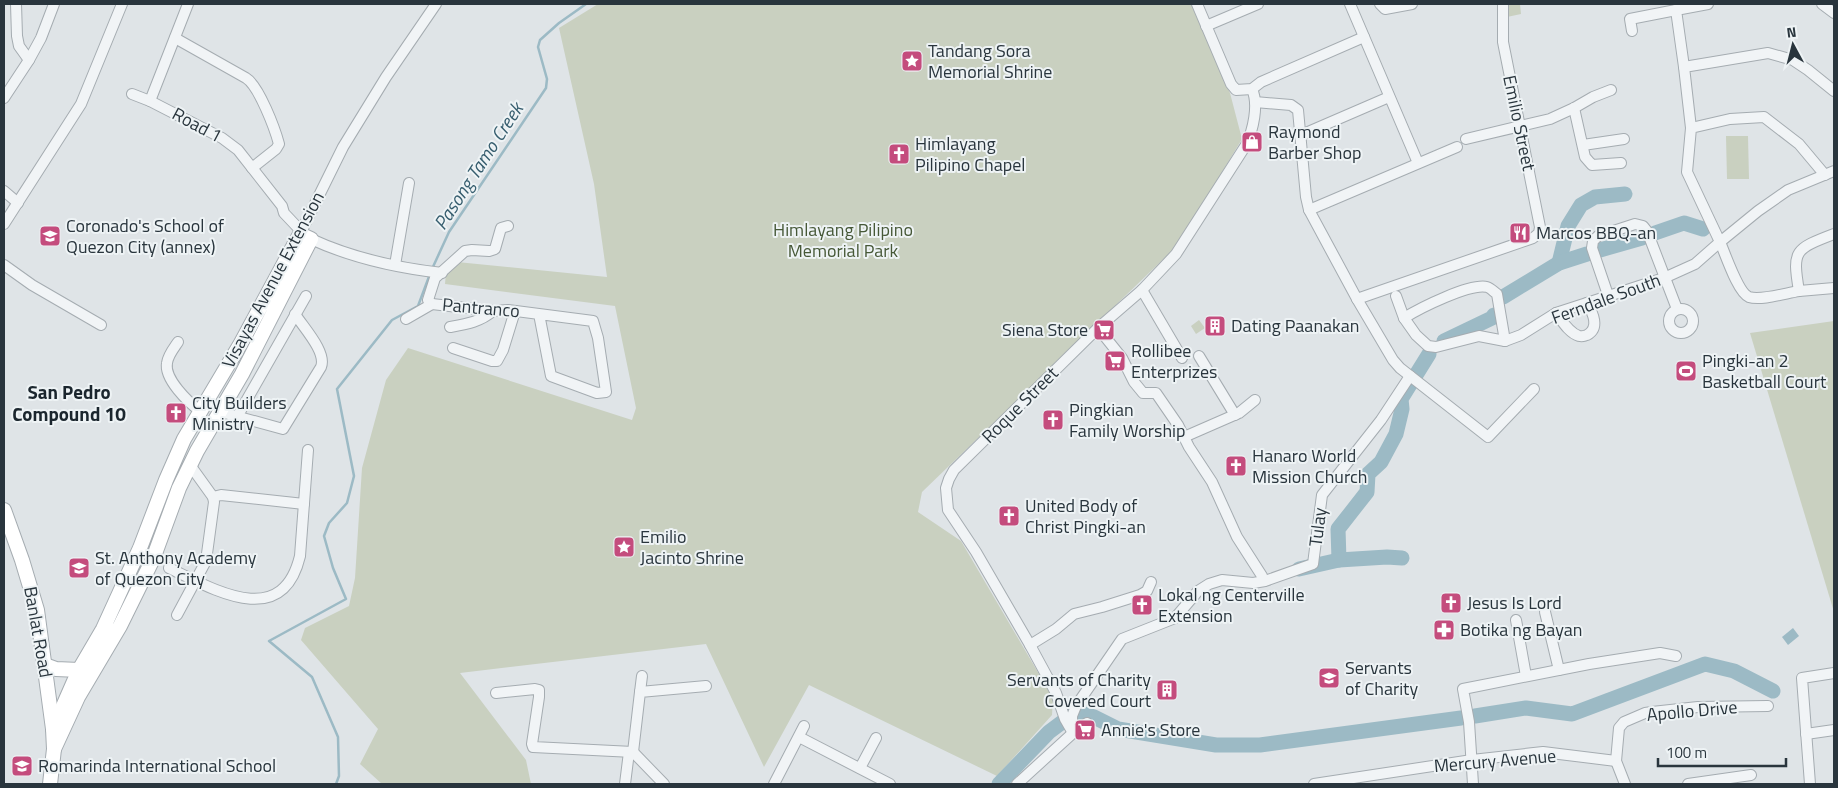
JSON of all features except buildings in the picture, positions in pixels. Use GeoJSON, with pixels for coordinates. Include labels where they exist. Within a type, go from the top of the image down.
{"type":"FeatureCollection","features":[{"type":"Feature","properties":{"kind":"street"},"geometry":{"type":"LineString","coordinates":[[16,4],[17,36],[20,46],[29,60]]}},
{"type":"Feature","properties":{"kind":"street"},"geometry":{"type":"LineString","coordinates":[[4,98],[41,38],[54,4]]}},
{"type":"Feature","properties":{"kind":"street"},"geometry":{"type":"LineString","coordinates":[[4,224],[81,104],[122,4]]}},
{"type":"Feature","properties":{"kind":"street"},"geometry":{"type":"LineString","coordinates":[[150,101],[188,4]]}},
{"type":"Feature","properties":{"kind":"street","name":"Visayas Avenue Extension"},"geometry":{"type":"LineString","coordinates":[[54,749],[78,697],[120,626],[149,567],[179,488],[190,465],[242,374],[343,147],[436,4]]}},
{"type":"Feature","properties":{"kind":"street"},"geometry":{"type":"LineString","coordinates":[[1197,4],[1232,87],[1240,90],[1252,89],[1261,82],[1364,37]]}},
{"type":"Feature","properties":{"kind":"street"},"geometry":{"type":"LineString","coordinates":[[1206,26],[1258,4]]}},
{"type":"Feature","properties":{"kind":"street"},"geometry":{"type":"LineString","coordinates":[[1350,4],[1418,163]]}},
{"type":"Feature","properties":{"kind":"street"},"geometry":{"type":"LineString","coordinates":[[1381,6],[1412,4]]}},
{"type":"Feature","properties":{"kind":"street","name":"Emilio Street"},"geometry":{"type":"LineString","coordinates":[[1357,299],[1533,238],[1539,233],[1540,227],[1502,42],[1503,4]]}},
{"type":"Feature","properties":{"kind":"street"},"geometry":{"type":"LineString","coordinates":[[1632,31],[1630,19],[1708,4]]}},
{"type":"Feature","properties":{"kind":"street"},"geometry":{"type":"LineString","coordinates":[[1822,4],[1834,13]]}},
{"type":"Feature","properties":{"kind":"street"},"geometry":{"type":"LineString","coordinates":[[1676,10],[1691,128],[1686,172],[1738,284],[1747,296],[1760,298],[1799,291],[1834,288]]}},
{"type":"Feature","properties":{"kind":"street"},"geometry":{"type":"LineString","coordinates":[[174,38],[246,78],[253,84],[270,118],[279,144],[276,149],[252,168]]}},
{"type":"Feature","properties":{"kind":"street"},"geometry":{"type":"LineString","coordinates":[[1684,66],[1768,53],[1793,60],[1834,92]]}},
{"type":"Feature","properties":{"kind":"street","name":"Roque Street"},"geometry":{"type":"LineString","coordinates":[[1069,726],[1056,693],[1030,645],[989,574],[948,510],[946,488],[954,470],[1098,328],[1142,290],[1166,266],[1184,243],[1246,145],[1252,128],[1255,102],[1252,89]]}},
{"type":"Feature","properties":{"kind":"street"},"geometry":{"type":"LineString","coordinates":[[1466,139],[1550,119],[1611,90]]}},
{"type":"Feature","properties":{"kind":"street","name":"Road 1"},"geometry":{"type":"LineString","coordinates":[[132,94],[150,101],[228,142],[238,150],[282,206],[284,213],[305,232]]}},
{"type":"Feature","properties":{"kind":"street"},"geometry":{"type":"LineString","coordinates":[[1301,135],[1390,98]]}},
{"type":"Feature","properties":{"kind":"street"},"geometry":{"type":"LineString","coordinates":[[1255,102],[1291,105],[1297,108],[1306,198],[1309,210],[1357,299],[1393,360],[1410,376],[1488,437],[1534,389]]}},
{"type":"Feature","properties":{"kind":"street"},"geometry":{"type":"LineString","coordinates":[[1574,108],[1586,158],[1592,165],[1622,163]]}},
{"type":"Feature","properties":{"kind":"street"},"geometry":{"type":"LineString","coordinates":[[1691,128],[1730,119],[1764,117],[1799,144],[1829,173]]}},
{"type":"Feature","properties":{"kind":"street"},"geometry":{"type":"LineString","coordinates":[[1583,145],[1624,140]]}},
{"type":"Feature","properties":{"kind":"street"},"geometry":{"type":"LineString","coordinates":[[1309,210],[1457,147]]}},
{"type":"Feature","properties":{"kind":"street","name":"Ferndale South"},"geometry":{"type":"LineString","coordinates":[[1505,341],[1521,336],[1556,313],[1664,278],[1695,264],[1758,211],[1788,190],[1829,173]]}},
{"type":"Feature","properties":{"kind":"street"},"geometry":{"type":"LineString","coordinates":[[395,265],[409,183]]}},
{"type":"Feature","properties":{"kind":"street"},"geometry":{"type":"LineString","coordinates":[[4,191],[18,203]]}},
{"type":"Feature","properties":{"kind":"street"},"geometry":{"type":"LineString","coordinates":[[1608,295],[1592,248],[1593,241],[1598,236],[1635,224],[1643,226],[1646,230],[1677,310]]}},
{"type":"Feature","properties":{"kind":"street","name":"Pantranco"},"geometry":{"type":"LineString","coordinates":[[508,226],[501,228],[495,249],[489,251],[465,251],[433,272],[435,278],[428,300],[432,304],[493,311],[515,310],[593,321],[598,338],[606,392],[597,393],[551,376],[539,314]]}},
{"type":"Feature","properties":{"kind":"street"},"geometry":{"type":"LineString","coordinates":[[305,232],[333,250],[352,256],[433,272]]}},
{"type":"Feature","properties":{"kind":"street","name":"Visayas Avenue Extension"},"geometry":{"type":"LineString","coordinates":[[53,729],[79,670],[103,629],[140,548],[169,472],[200,411],[305,232]]}},
{"type":"Feature","properties":{"kind":"street"},"geometry":{"type":"LineString","coordinates":[[1799,291],[1795,261],[1797,254],[1805,247],[1834,234]]}},
{"type":"Feature","properties":{"kind":"street"},"geometry":{"type":"LineString","coordinates":[[4,265],[32,285],[101,325]]}},
{"type":"Feature","properties":{"kind":"street"},"geometry":{"type":"LineString","coordinates":[[1396,296],[1404,318],[1416,335],[1428,346],[1436,347],[1479,336],[1505,341],[1497,294],[1489,288],[1478,287],[1427,304],[1404,318]]}},
{"type":"Feature","properties":{"kind":"street"},"geometry":{"type":"LineString","coordinates":[[1142,290],[1182,358]]}},
{"type":"Feature","properties":{"kind":"street"},"geometry":{"type":"LineString","coordinates":[[237,417],[306,296]]}},
{"type":"Feature","properties":{"kind":"street"},"geometry":{"type":"LineString","coordinates":[[1556,313],[1567,328],[1582,337],[1594,329],[1594,313],[1587,303]]}},
{"type":"Feature","properties":{"kind":"street"},"geometry":{"type":"LineString","coordinates":[[406,319],[432,304]]}},
{"type":"Feature","properties":{"kind":"street"},"geometry":{"type":"LineString","coordinates":[[453,348],[497,361],[503,350],[515,310]]}},
{"type":"Feature","properties":{"kind":"street"},"geometry":{"type":"LineString","coordinates":[[450,327],[474,323],[493,311]]}},
{"type":"Feature","properties":{"kind":"street"},"geometry":{"type":"LineString","coordinates":[[221,412],[284,429],[321,367],[323,359],[319,349],[295,314]]}},
{"type":"Feature","properties":{"kind":"street"},"geometry":{"type":"LineString","coordinates":[[1098,328],[1122,358],[1134,382],[1143,393],[1156,394],[1212,482],[1238,537],[1262,576]]}},
{"type":"Feature","properties":{"kind":"street"},"geometry":{"type":"LineString","coordinates":[[178,342],[167,361],[167,368],[181,394],[200,411]]}},
{"type":"Feature","properties":{"kind":"street"},"geometry":{"type":"LineString","coordinates":[[1199,356],[1235,415]]}},
{"type":"Feature","properties":{"kind":"street"},"geometry":{"type":"LineString","coordinates":[[228,365],[242,374]]}},
{"type":"Feature","properties":{"kind":"street","name":"Tulay"},"geometry":{"type":"LineString","coordinates":[[1069,726],[1076,706],[1122,639],[1175,618],[1198,591],[1209,584],[1222,580],[1253,583],[1265,581],[1313,564],[1322,495],[1381,420],[1410,376]]}},
{"type":"Feature","properties":{"kind":"street"},"geometry":{"type":"LineString","coordinates":[[1184,437],[1235,415],[1255,400]]}},
{"type":"Feature","properties":{"kind":"street"},"geometry":{"type":"LineString","coordinates":[[169,568],[227,595],[239,598],[252,600],[266,598],[279,592],[289,583],[296,572],[300,556],[308,450]]}},
{"type":"Feature","properties":{"kind":"street"},"geometry":{"type":"LineString","coordinates":[[177,616],[208,554],[214,502],[213,497],[190,465]]}},
{"type":"Feature","properties":{"kind":"street"},"geometry":{"type":"LineString","coordinates":[[213,497],[222,495],[304,504]]}},
{"type":"Feature","properties":{"kind":"street","name":"Banlat Road"},"geometry":{"type":"LineString","coordinates":[[4,510],[37,610],[54,749]]}},
{"type":"Feature","properties":{"kind":"street"},"geometry":{"type":"LineString","coordinates":[[1030,645],[1056,629],[1074,614],[1140,595],[1147,591],[1150,582]]}},
{"type":"Feature","properties":{"kind":"street"},"geometry":{"type":"LineString","coordinates":[[1546,612],[1559,670]]}},
{"type":"Feature","properties":{"kind":"street"},"geometry":{"type":"LineString","coordinates":[[1516,620],[1526,676]]}},
{"type":"Feature","properties":{"kind":"street"},"geometry":{"type":"LineString","coordinates":[[1473,784],[1469,722],[1463,689],[1660,653],[1676,656]]}},
{"type":"Feature","properties":{"kind":"street"},"geometry":{"type":"LineString","coordinates":[[45,665],[68,671],[79,670]]}},
{"type":"Feature","properties":{"kind":"street"},"geometry":{"type":"LineString","coordinates":[[1810,784],[1802,678],[1834,673]]}},
{"type":"Feature","properties":{"kind":"street"},"geometry":{"type":"LineString","coordinates":[[625,784],[642,676]]}},
{"type":"Feature","properties":{"kind":"street"},"geometry":{"type":"LineString","coordinates":[[640,692],[706,686]]}},
{"type":"Feature","properties":{"kind":"street"},"geometry":{"type":"LineString","coordinates":[[496,693],[539,690],[533,747],[631,752],[664,784]]}},
{"type":"Feature","properties":{"kind":"street","name":"Apollo Drive"},"geometry":{"type":"LineString","coordinates":[[1625,784],[1616,761],[1619,728],[1624,722],[1645,713],[1698,707],[1768,706]]}},
{"type":"Feature","properties":{"kind":"street"},"geometry":{"type":"LineString","coordinates":[[1017,784],[1069,726],[1087,723]]}},
{"type":"Feature","properties":{"kind":"street"},"geometry":{"type":"LineString","coordinates":[[774,784],[804,726]]}},
{"type":"Feature","properties":{"kind":"street"},"geometry":{"type":"LineString","coordinates":[[1806,734],[1834,730]]}},
{"type":"Feature","properties":{"kind":"street"},"geometry":{"type":"LineString","coordinates":[[799,737],[890,784]]}},
{"type":"Feature","properties":{"kind":"street"},"geometry":{"type":"LineString","coordinates":[[860,768],[876,738]]}},
{"type":"Feature","properties":{"kind":"street"},"geometry":{"type":"LineString","coordinates":[[50,784],[54,749]]}},
{"type":"Feature","properties":{"kind":"street","name":"Mercury Avenue"},"geometry":{"type":"LineString","coordinates":[[1314,784],[1472,760],[1543,752],[1616,761]]}},
{"type":"Feature","properties":{"kind":"street"},"geometry":{"type":"LineString","coordinates":[[1688,784],[1751,775]]}},
{"type":"Feature","properties":{"kind":"green space","name":"Himlayang Pilipino Memorial Park"},"geometry":{"type":"Polygon","coordinates":[[[598,4],[1191,4],[1230,93],[1242,139],[1178,245],[922,492],[918,512],[961,541],[1053,698],[1052,715],[997,776],[809,685],[764,767],[706,644],[460,673],[526,760],[531,784],[382,784],[360,764],[378,729],[301,640],[305,628],[349,606],[355,578],[362,468],[386,380],[408,348],[632,420],[636,408],[615,306],[445,284],[447,261],[607,277],[594,184],[559,28],[598,4]]]}},
{"type":"Feature","properties":{"kind":"green space"},"geometry":{"type":"Polygon","coordinates":[[[1505,4],[1520,4],[1521,14],[1507,17],[1505,4]]]}},
{"type":"Feature","properties":{"kind":"green space"},"geometry":{"type":"Polygon","coordinates":[[[1726,136],[1748,136],[1749,179],[1727,179],[1726,136]]]}},
{"type":"Feature","properties":{"kind":"green space"},"geometry":{"type":"Polygon","coordinates":[[[1199,320],[1205,328],[1196,334],[1191,326],[1199,320]]]}},
{"type":"Feature","properties":{"kind":"green space"},"geometry":{"type":"Polygon","coordinates":[[[1834,321],[1834,612],[1750,333],[1834,321]]]}},
{"type":"Feature","properties":{"kind":"water"},"geometry":{"type":"Polygon","coordinates":[[[1793,628],[1799,636],[1788,645],[1782,637],[1793,628]]]}},
{"type":"Feature","properties":{"kind":"waterway","name":"Pasong Tamo Creek"},"geometry":{"type":"LineString","coordinates":[[432,269],[449,232],[546,88],[547,79],[538,47],[540,40],[559,23],[586,4]]}},
{"type":"Feature","properties":{"kind":"waterway"},"geometry":{"type":"LineString","coordinates":[[1559,263],[1568,226],[1581,205],[1595,197],[1625,194]]}},
{"type":"Feature","properties":{"kind":"waterway"},"geometry":{"type":"LineString","coordinates":[[1655,233],[1684,223],[1703,229]]}},
{"type":"Feature","properties":{"kind":"waterway"},"geometry":{"type":"LineString","coordinates":[[1600,250],[1642,238]]}},
{"type":"Feature","properties":{"kind":"waterway"},"geometry":{"type":"LineString","coordinates":[[1503,297],[1559,263],[1587,254]]}},
{"type":"Feature","properties":{"kind":"waterway","name":"Pasong Tamo Creek"},"geometry":{"type":"LineString","coordinates":[[336,784],[339,776],[338,737],[312,677],[269,641],[346,599],[333,568],[324,536],[329,523],[347,503],[354,476],[337,389],[392,320],[418,306],[430,274]]}},
{"type":"Feature","properties":{"kind":"waterway"},"geometry":{"type":"LineString","coordinates":[[1444,341],[1492,318],[1494,315]]}},
{"type":"Feature","properties":{"kind":"waterway"},"geometry":{"type":"LineString","coordinates":[[1402,558],[1339,560],[1338,529],[1367,492],[1368,474],[1381,462],[1396,434],[1402,409],[1401,399],[1429,354]]}},
{"type":"Feature","properties":{"kind":"waterway"},"geometry":{"type":"LineString","coordinates":[[1299,569],[1339,560]]}},
{"type":"Feature","properties":{"kind":"waterway"},"geometry":{"type":"LineString","coordinates":[[1475,716],[1526,708],[1572,714],[1705,664],[1734,671],[1773,691]]}},
{"type":"Feature","properties":{"kind":"waterway"},"geometry":{"type":"LineString","coordinates":[[999,784],[1049,732],[1077,711]]}},
{"type":"Feature","properties":{"kind":"waterway"},"geometry":{"type":"LineString","coordinates":[[1077,712],[1094,717],[1118,729],[1216,745],[1260,745],[1461,718]]}},
{"type":"Feature","properties":{"kind":"place","name":"Tandang Sora Memorial Shrine"},"geometry":{"type":"Point","coordinates":[912,61]}},
{"type":"Feature","properties":{"kind":"place","name":"Raymond Barber Shop"},"geometry":{"type":"Point","coordinates":[1252,142]}},
{"type":"Feature","properties":{"kind":"place","name":"Himlayang Pilipino Chapel"},"geometry":{"type":"Point","coordinates":[899,154]}},
{"type":"Feature","properties":{"kind":"place","name":"Marcos BBQ-an"},"geometry":{"type":"Point","coordinates":[1520,233]}},
{"type":"Feature","properties":{"kind":"place","name":"Coronado's School of Quezon City (annex)"},"geometry":{"type":"Point","coordinates":[50,236]}},
{"type":"Feature","properties":{"kind":"place","name":"Dating Paanakan"},"geometry":{"type":"Point","coordinates":[1215,326]}},
{"type":"Feature","properties":{"kind":"place","name":"Siena Store"},"geometry":{"type":"Point","coordinates":[1104,330]}},
{"type":"Feature","properties":{"kind":"place","name":"Rollibee Enterprizes"},"geometry":{"type":"Point","coordinates":[1115,361]}},
{"type":"Feature","properties":{"kind":"place","name":"Pingki-an 2 Basketball Court"},"geometry":{"type":"Point","coordinates":[1686,371]}},
{"type":"Feature","properties":{"kind":"place","name":"City Builders Ministry"},"geometry":{"type":"Point","coordinates":[176,413]}},
{"type":"Feature","properties":{"kind":"place","name":"Pingkian Family Worship"},"geometry":{"type":"Point","coordinates":[1053,420]}},
{"type":"Feature","properties":{"kind":"place","name":"Hanaro World Mission Church"},"geometry":{"type":"Point","coordinates":[1236,466]}},
{"type":"Feature","properties":{"kind":"place","name":"United Body of Christ Pingki-an"},"geometry":{"type":"Point","coordinates":[1009,516]}},
{"type":"Feature","properties":{"kind":"place","name":"Emilio Jacinto Shrine"},"geometry":{"type":"Point","coordinates":[624,547]}},
{"type":"Feature","properties":{"kind":"place","name":"St. Anthony Academy of Quezon City"},"geometry":{"type":"Point","coordinates":[79,568]}},
{"type":"Feature","properties":{"kind":"place","name":"Jesus Is Lord"},"geometry":{"type":"Point","coordinates":[1451,603]}},
{"type":"Feature","properties":{"kind":"place","name":"Lokal ng Centerville Extension"},"geometry":{"type":"Point","coordinates":[1142,605]}},
{"type":"Feature","properties":{"kind":"place","name":"Botika ng Bayan"},"geometry":{"type":"Point","coordinates":[1444,630]}},
{"type":"Feature","properties":{"kind":"place","name":"Servants of Charity"},"geometry":{"type":"Point","coordinates":[1329,678]}},
{"type":"Feature","properties":{"kind":"place","name":"Servants of Charity Covered Court"},"geometry":{"type":"Point","coordinates":[1167,690]}},
{"type":"Feature","properties":{"kind":"place","name":"Annie's Store"},"geometry":{"type":"Point","coordinates":[1085,730]}},
{"type":"Feature","properties":{"kind":"place","name":"Romarinda International School"},"geometry":{"type":"Point","coordinates":[22,766]}},
{"type":"Feature","properties":{"kind":"district","name":"San Pedro Compound 10"},"geometry":{"type":"Point","coordinates":[69,403]}}]}
